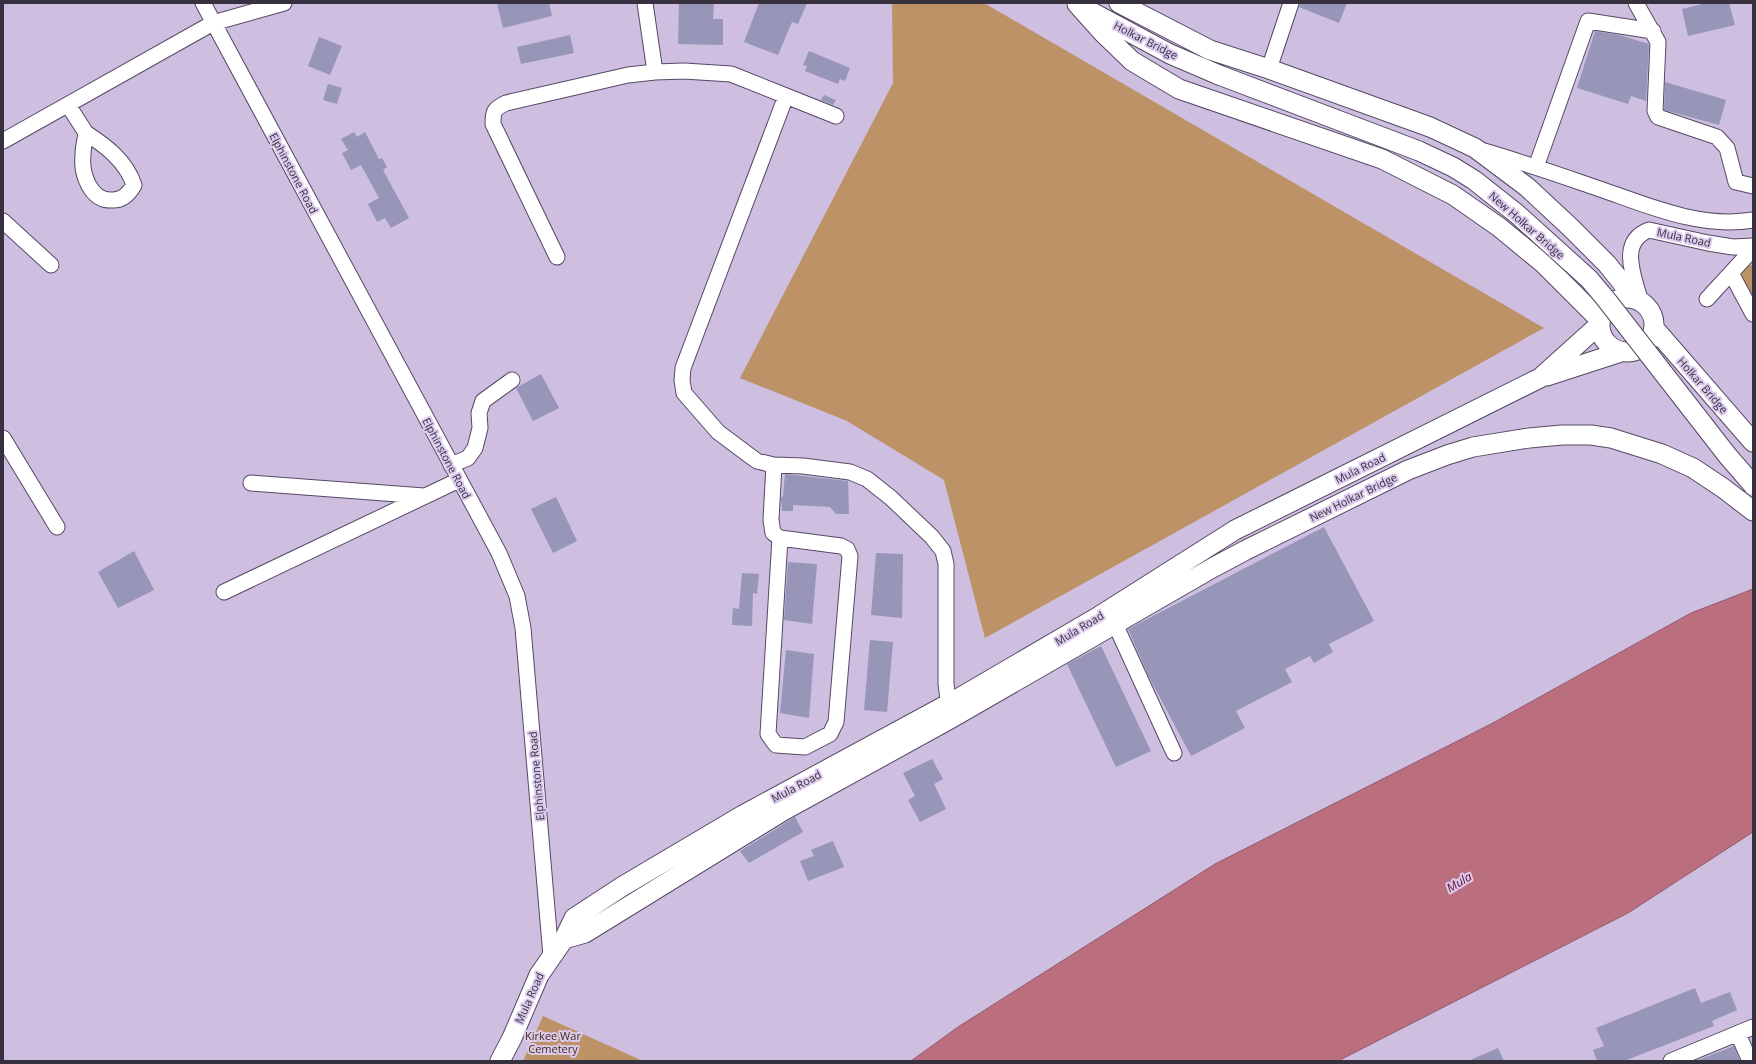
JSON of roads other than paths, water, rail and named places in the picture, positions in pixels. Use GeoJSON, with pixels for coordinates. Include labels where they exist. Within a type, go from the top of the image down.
{"type":"FeatureCollection","features":[{"type":"Feature","properties":{"kind":"main road"},"geometry":{"type":"LineString","coordinates":[[1119,3],[1210,50],[1269,69],[1430,127],[1475,148],[1527,187],[1608,264],[1638,301],[1651,314],[1654,328],[1652,336],[1643,347],[1629,352],[1621,352],[1540,378]]}},
{"type":"Feature","properties":{"kind":"main road"},"geometry":{"type":"LineString","coordinates":[[1076,4],[1132,61],[1179,89],[1382,159],[1453,195],[1499,227],[1544,264],[1600,322],[1603,339],[1608,345],[1621,352]]}},
{"type":"Feature","properties":{"kind":"main road","name":"Holkar Bridge"},"geometry":{"type":"LineString","coordinates":[[1076,4],[1170,54],[1219,75]]}},
{"type":"Feature","properties":{"kind":"main road","name":"New Holkar Bridge"},"geometry":{"type":"LineString","coordinates":[[1219,75],[1419,151],[1453,167],[1494,195],[1589,279],[1727,456],[1753,485]]}},
{"type":"Feature","properties":{"kind":"main road"},"geometry":{"type":"LineString","coordinates":[[1600,322],[1607,307],[1613,302],[1627,298],[1638,301]]}},
{"type":"Feature","properties":{"kind":"main road","name":"Mula Road"},"geometry":{"type":"LineString","coordinates":[[1112,617],[1206,549],[1235,530],[1540,378],[1600,322]]}},
{"type":"Feature","properties":{"kind":"main road","name":"Holkar Bridge"},"geometry":{"type":"LineString","coordinates":[[1654,328],[1753,442]]}},
{"type":"Feature","properties":{"kind":"main road","name":"New Holkar Bridge"},"geometry":{"type":"LineString","coordinates":[[1215,566],[1408,470],[1447,455],[1473,447],[1562,435],[1592,435],[1611,438],[1662,454],[1693,468],[1723,488],[1753,511]]}},
{"type":"Feature","properties":{"kind":"main road"},"geometry":{"type":"LineString","coordinates":[[1206,549],[1215,566]]}},
{"type":"Feature","properties":{"kind":"main road","name":"Mula Road"},"geometry":{"type":"LineString","coordinates":[[500,1061],[539,975],[564,939],[585,933],[717,841],[812,786],[949,711],[1112,617],[1215,566]]}},
{"type":"Feature","properties":{"kind":"street","name":"Elphinstone Road"},"geometry":{"type":"LineString","coordinates":[[203,3],[499,553],[517,596],[522,628],[551,956]]}},
{"type":"Feature","properties":{"kind":"street"},"geometry":{"type":"LineString","coordinates":[[3,142],[213,23],[284,3]]}},
{"type":"Feature","properties":{"kind":"street"},"geometry":{"type":"LineString","coordinates":[[646,3],[655,72]]}},
{"type":"Feature","properties":{"kind":"street"},"geometry":{"type":"LineString","coordinates":[[1269,69],[1291,3]]}},
{"type":"Feature","properties":{"kind":"street"},"geometry":{"type":"LineString","coordinates":[[1636,3],[1658,42],[1655,111],[1658,117],[1717,137],[1727,148],[1736,182],[1753,186]]}},
{"type":"Feature","properties":{"kind":"street"},"geometry":{"type":"LineString","coordinates":[[1536,167],[1588,21],[1653,31]]}},
{"type":"Feature","properties":{"kind":"street"},"geometry":{"type":"LineString","coordinates":[[557,257],[493,124],[493,114],[497,107],[506,103],[628,75],[684,71],[731,74],[836,116]]}},
{"type":"Feature","properties":{"kind":"street"},"geometry":{"type":"LineString","coordinates":[[786,96],[683,368],[682,380],[684,393],[718,432],[756,461],[774,465],[803,466],[850,472],[867,479],[892,498],[932,537],[943,551],[946,564],[946,684],[949,711]]}},
{"type":"Feature","properties":{"kind":"street"},"geometry":{"type":"LineString","coordinates":[[68,105],[86,133]]}},
{"type":"Feature","properties":{"kind":"street"},"geometry":{"type":"LineString","coordinates":[[1475,148],[1693,219],[1736,223],[1753,220]]}},
{"type":"Feature","properties":{"kind":"street"},"geometry":{"type":"LineString","coordinates":[[3,221],[51,265]]}},
{"type":"Feature","properties":{"kind":"street","name":"Mula Road"},"geometry":{"type":"LineString","coordinates":[[1638,301],[1630,260],[1632,245],[1641,233],[1649,230],[1708,243],[1733,247],[1753,247]]}},
{"type":"Feature","properties":{"kind":"street"},"geometry":{"type":"LineString","coordinates":[[1708,299],[1753,247]]}},
{"type":"Feature","properties":{"kind":"street"},"geometry":{"type":"LineString","coordinates":[[1731,273],[1753,314]]}},
{"type":"Feature","properties":{"kind":"street"},"geometry":{"type":"LineString","coordinates":[[451,465],[468,458],[475,448],[480,428],[480,413],[483,401],[512,380]]}},
{"type":"Feature","properties":{"kind":"street"},"geometry":{"type":"LineString","coordinates":[[3,438],[57,527]]}},
{"type":"Feature","properties":{"kind":"street"},"geometry":{"type":"LineString","coordinates":[[774,465],[771,520],[773,533],[780,538],[841,546],[847,549],[850,556],[836,722],[830,734],[805,747],[776,744],[768,734],[780,538]]}},
{"type":"Feature","properties":{"kind":"street"},"geometry":{"type":"LineString","coordinates":[[224,592],[460,480]]}},
{"type":"Feature","properties":{"kind":"street"},"geometry":{"type":"LineString","coordinates":[[251,483],[425,496]]}},
{"type":"Feature","properties":{"kind":"street"},"geometry":{"type":"LineString","coordinates":[[1112,617],[1174,754]]}},
{"type":"Feature","properties":{"kind":"street"},"geometry":{"type":"LineString","coordinates":[[1672,1061],[1753,1027]]}},
{"type":"Feature","properties":{"kind":"street"},"geometry":{"type":"LineString","coordinates":[[1738,1034],[1750,1061]]}},
{"type":"Feature","properties":{"kind":"water","name":"Mula"},"geometry":{"type":"Polygon","coordinates":[[[1753,589],[1753,832],[1628,913],[1338,1061],[911,1061],[958,1027],[1215,864],[1491,724],[1691,613],[1753,589]]]}},
{"type":"Feature","properties":{"kind":"park label","name":"Kirkee War Cemetery"},"geometry":{"type":"Point","coordinates":[553,1041]}}]}
